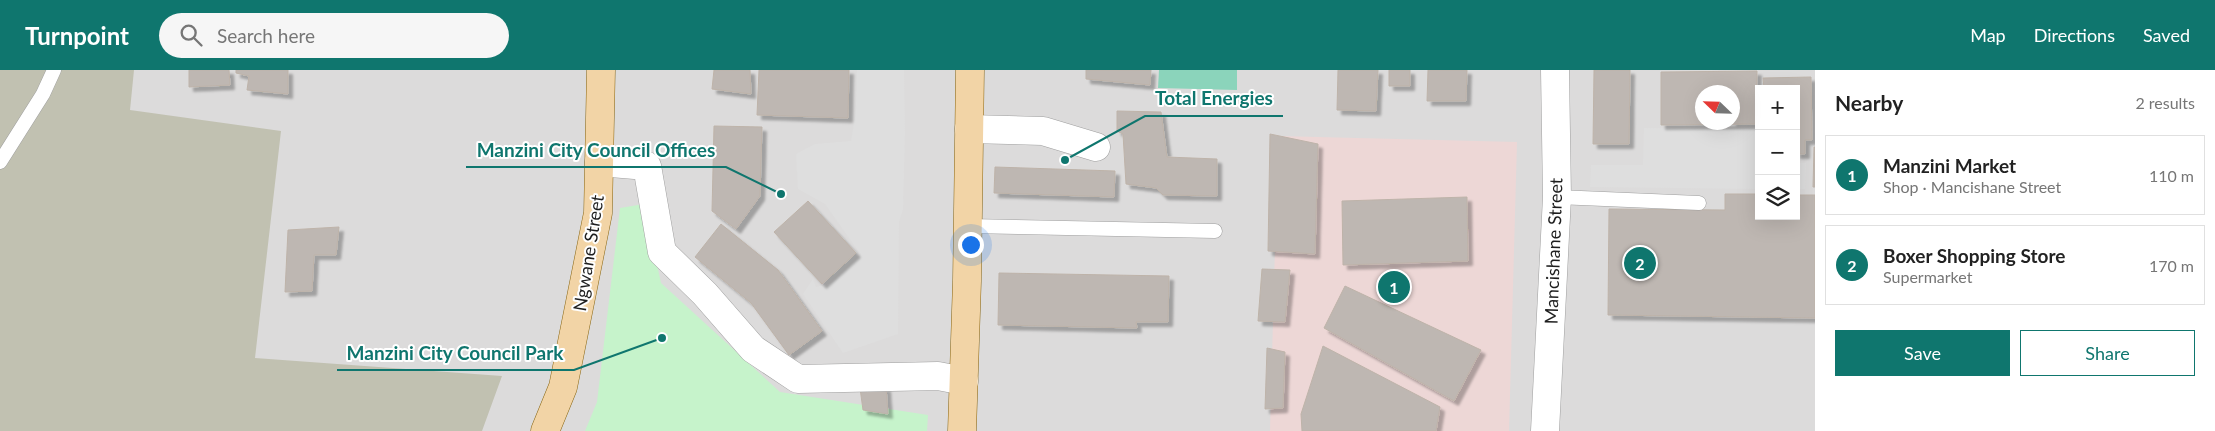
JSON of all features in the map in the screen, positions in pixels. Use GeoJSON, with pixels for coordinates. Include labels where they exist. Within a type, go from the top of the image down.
{"type":"FeatureCollection","features":[{"type":"Feature","properties":{"kind":"main road","name":"Ngwane Street"},"geometry":{"type":"LineString","coordinates":[[544,431],[563,387],[598,213],[601,70]]}},
{"type":"Feature","properties":{"kind":"main road"},"geometry":{"type":"LineString","coordinates":[[962,431],[970,70]]}},
{"type":"Feature","properties":{"kind":"street","name":"Mancishane Street"},"geometry":{"type":"LineString","coordinates":[[1545,431],[1557,197],[1555,70]]}},
{"type":"Feature","properties":{"kind":"street"},"geometry":{"type":"LineString","coordinates":[[969,129],[1043,131],[1096,148]]}},
{"type":"Feature","properties":{"kind":"street"},"geometry":{"type":"LineString","coordinates":[[599,162],[647,166],[662,252],[705,294],[752,349],[798,379],[938,376],[964,381]]}},
{"type":"Feature","properties":{"kind":"lane"},"geometry":{"type":"LineString","coordinates":[[0,162],[43,94],[54,70]]}},
{"type":"Feature","properties":{"kind":"lane"},"geometry":{"type":"LineString","coordinates":[[1557,197],[1699,203]]}},
{"type":"Feature","properties":{"kind":"lane"},"geometry":{"type":"LineString","coordinates":[[968,226],[1215,231]]}},
{"type":"Feature","properties":{"kind":"shaded area"},"geometry":{"type":"Polygon","coordinates":[[[0,70],[1815,70],[1815,431],[0,431],[0,70]]]}},
{"type":"Feature","properties":{"kind":"shaded area"},"geometry":{"type":"Polygon","coordinates":[[[0,70],[134,70],[130,110],[281,131],[255,358],[502,376],[482,431],[0,431],[0,70]]]}},
{"type":"Feature","properties":{"kind":"shaded area"},"geometry":{"type":"Polygon","coordinates":[[[857,70],[904,70],[905,132],[903,209],[899,222],[898,334],[843,353],[803,294],[813,279],[816,287],[832,283],[861,255],[825,204],[798,189],[796,154],[815,144],[851,141],[856,111],[857,70]]]}},
{"type":"Feature","properties":{"kind":"shaded area"},"geometry":{"type":"Polygon","coordinates":[[[1644,128],[1695,128],[1695,130],[1755,129],[1755,189],[1590,187],[1591,165],[1643,165],[1644,128]]]}},
{"type":"Feature","properties":{"kind":"shaded area"},"geometry":{"type":"Polygon","coordinates":[[[1278,136],[1517,142],[1509,431],[1270,431],[1278,136]]]}},
{"type":"Feature","properties":{"kind":"shaded area"},"geometry":{"type":"Polygon","coordinates":[[[1800,163],[1806,163],[1805,189],[1800,189],[1800,163]]]}},
{"type":"Feature","properties":{"kind":"green space"},"geometry":{"type":"Polygon","coordinates":[[[1159,70],[1237,70],[1237,90],[1158,88],[1159,70]]]}},
{"type":"Feature","properties":{"kind":"green space"},"geometry":{"type":"Polygon","coordinates":[[[644,204],[661,283],[780,392],[928,415],[927,431],[585,431],[597,402],[620,208],[644,204]]]}},
{"type":"Feature","properties":{"kind":"building"},"geometry":{"type":"Polygon","coordinates":[[[189,70],[229,70],[230,85],[189,87],[189,70]]]}},
{"type":"Feature","properties":{"kind":"building"},"geometry":{"type":"Polygon","coordinates":[[[236,70],[288,70],[288,94],[247,90],[249,76],[236,73],[236,70]]]}},
{"type":"Feature","properties":{"kind":"building"},"geometry":{"type":"Polygon","coordinates":[[[714,70],[750,70],[751,94],[712,89],[714,70]]]}},
{"type":"Feature","properties":{"kind":"building"},"geometry":{"type":"Polygon","coordinates":[[[759,70],[849,70],[848,118],[757,115],[759,70]]]}},
{"type":"Feature","properties":{"kind":"building"},"geometry":{"type":"Polygon","coordinates":[[[1086,70],[1151,70],[1150,85],[1086,79],[1086,70]]]}},
{"type":"Feature","properties":{"kind":"building"},"geometry":{"type":"Polygon","coordinates":[[[1338,70],[1378,70],[1376,111],[1337,110],[1338,70]]]}},
{"type":"Feature","properties":{"kind":"building"},"geometry":{"type":"Polygon","coordinates":[[[1389,70],[1410,70],[1410,86],[1389,86],[1389,70]]]}},
{"type":"Feature","properties":{"kind":"building"},"geometry":{"type":"Polygon","coordinates":[[[1428,70],[1467,70],[1466,101],[1427,101],[1428,70]]]}},
{"type":"Feature","properties":{"kind":"building"},"geometry":{"type":"Polygon","coordinates":[[[1594,70],[1630,70],[1629,144],[1593,144],[1594,70]]]}},
{"type":"Feature","properties":{"kind":"building"},"geometry":{"type":"Polygon","coordinates":[[[1757,71],[1755,124],[1740,124],[1740,85],[1695,85],[1695,125],[1661,125],[1661,72],[1757,71]]]}},
{"type":"Feature","properties":{"kind":"building"},"geometry":{"type":"Polygon","coordinates":[[[1811,77],[1812,140],[1805,140],[1805,154],[1800,154],[1800,85],[1764,85],[1763,78],[1811,77]]]}},
{"type":"Feature","properties":{"kind":"building"},"geometry":{"type":"Polygon","coordinates":[[[1117,111],[1161,112],[1167,157],[1217,159],[1217,196],[1163,195],[1156,188],[1126,184],[1123,134],[1117,131],[1117,111]]]}},
{"type":"Feature","properties":{"kind":"building"},"geometry":{"type":"Polygon","coordinates":[[[714,126],[762,127],[760,196],[736,229],[712,211],[714,126]]]}},
{"type":"Feature","properties":{"kind":"building"},"geometry":{"type":"Polygon","coordinates":[[[1270,134],[1318,144],[1315,254],[1268,251],[1270,134]]]}},
{"type":"Feature","properties":{"kind":"building"},"geometry":{"type":"Polygon","coordinates":[[[1814,147],[1815,187],[1813,187],[1814,147]]]}},
{"type":"Feature","properties":{"kind":"building"},"geometry":{"type":"Polygon","coordinates":[[[995,167],[1115,171],[1114,197],[994,193],[995,167]]]}},
{"type":"Feature","properties":{"kind":"building"},"geometry":{"type":"Polygon","coordinates":[[[1725,194],[1755,194],[1755,220],[1800,220],[1800,195],[1815,195],[1815,318],[1608,315],[1609,209],[1725,210],[1725,194]]]}},
{"type":"Feature","properties":{"kind":"building"},"geometry":{"type":"Polygon","coordinates":[[[1467,197],[1468,261],[1343,265],[1342,201],[1467,197]]]}},
{"type":"Feature","properties":{"kind":"building"},"geometry":{"type":"Polygon","coordinates":[[[808,201],[856,253],[822,284],[774,232],[808,201]]]}},
{"type":"Feature","properties":{"kind":"building"},"geometry":{"type":"Polygon","coordinates":[[[721,224],[778,270],[822,331],[789,355],[751,303],[695,257],[721,224]]]}},
{"type":"Feature","properties":{"kind":"building"},"geometry":{"type":"Polygon","coordinates":[[[339,227],[336,255],[314,255],[312,291],[285,292],[288,230],[339,227]]]}},
{"type":"Feature","properties":{"kind":"building"},"geometry":{"type":"Polygon","coordinates":[[[1262,269],[1290,270],[1285,322],[1258,321],[1262,269]]]}},
{"type":"Feature","properties":{"kind":"building"},"geometry":{"type":"Polygon","coordinates":[[[999,273],[1169,276],[1168,322],[1136,322],[1137,328],[998,325],[999,273]]]}},
{"type":"Feature","properties":{"kind":"building"},"geometry":{"type":"Polygon","coordinates":[[[1345,286],[1481,350],[1454,401],[1324,328],[1345,286]]]}},
{"type":"Feature","properties":{"kind":"building"},"geometry":{"type":"Polygon","coordinates":[[[1323,346],[1440,407],[1436,431],[1302,431],[1301,414],[1323,346]]]}},
{"type":"Feature","properties":{"kind":"building"},"geometry":{"type":"Polygon","coordinates":[[[1267,348],[1285,352],[1283,408],[1265,409],[1267,348]]]}},
{"type":"Feature","properties":{"kind":"building"},"geometry":{"type":"Polygon","coordinates":[[[886,387],[888,414],[863,410],[860,388],[886,387]]]}},
{"type":"Feature","properties":{"kind":"place","name":"Total Energies"},"geometry":{"type":"Point","coordinates":[1065,160]}},
{"type":"Feature","properties":{"kind":"place","name":"Manzini City Council Offices"},"geometry":{"type":"Point","coordinates":[781,194]}},
{"type":"Feature","properties":{"kind":"place","name":"Boxer Shopping Store"},"geometry":{"type":"Point","coordinates":[1640,263]}},
{"type":"Feature","properties":{"kind":"place","name":"Manzini Market"},"geometry":{"type":"Point","coordinates":[1394,287]}},
{"type":"Feature","properties":{"kind":"place","name":"Manzini City Council Park"},"geometry":{"type":"Point","coordinates":[662,338]}}]}
